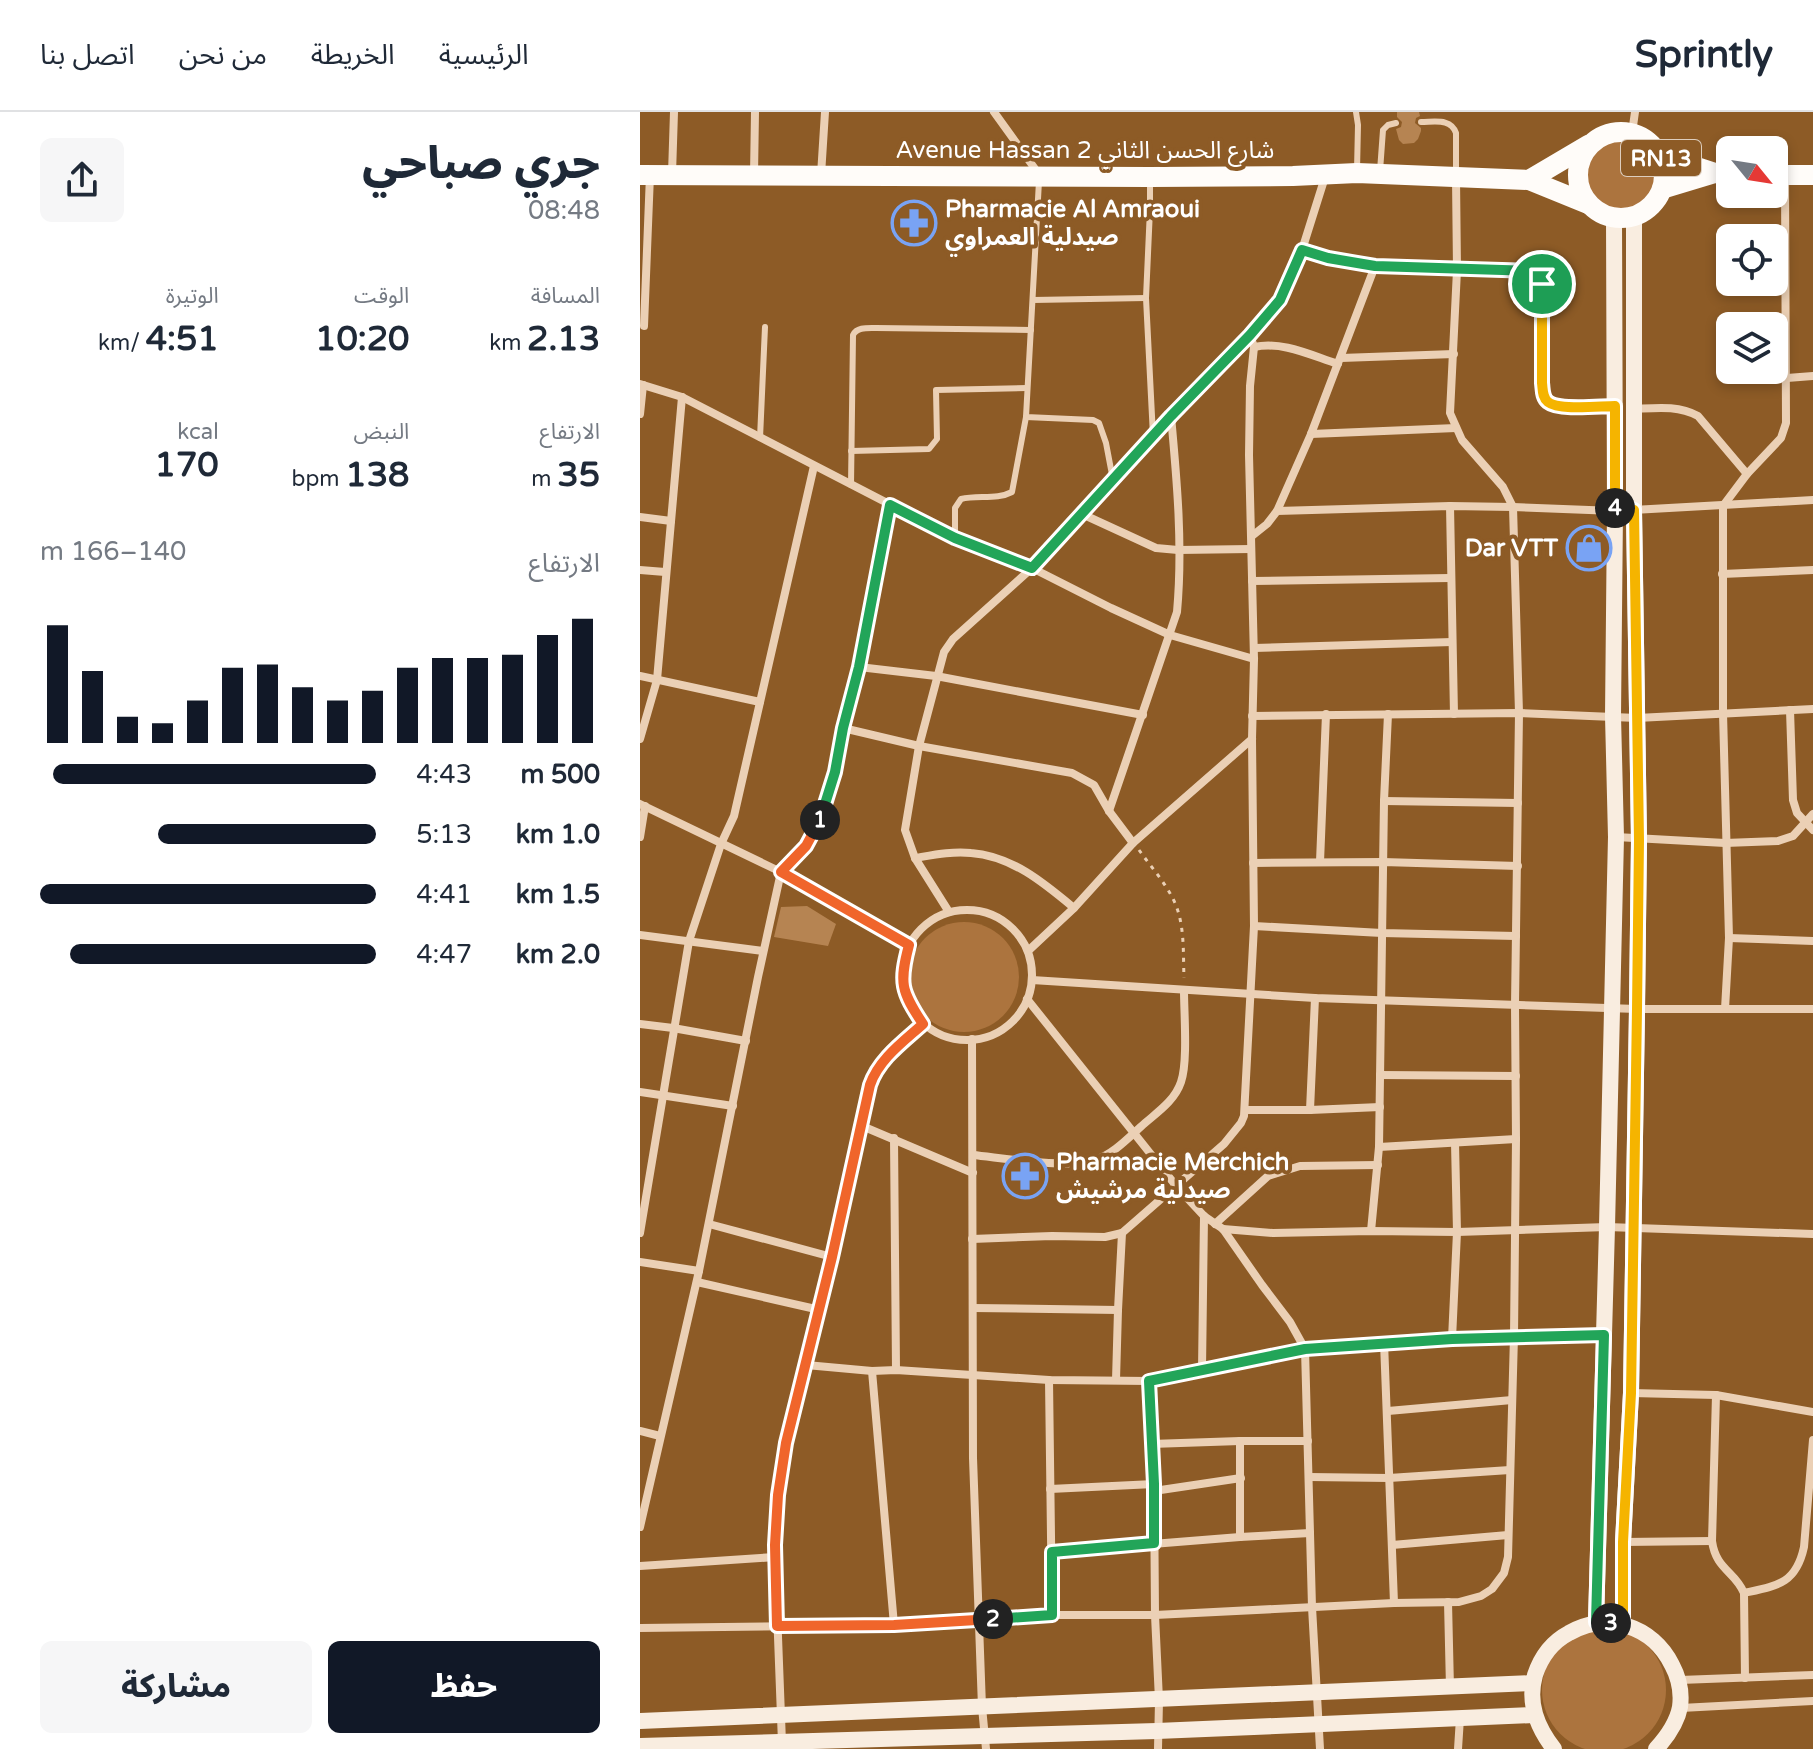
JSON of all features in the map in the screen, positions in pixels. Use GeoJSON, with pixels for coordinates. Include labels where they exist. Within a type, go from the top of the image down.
{"type":"FeatureCollection","features":[{"type":"Feature","properties":{"kind":"main road","name":"RN13"},"geometry":{"type":"LineString","coordinates":[[1529,180],[1604,135],[1618,132],[1634,122],[1660,155],[1665,178],[1656,201],[1646,210],[1624,217]]}},
{"type":"Feature","properties":{"kind":"main road","name":"RN13"},"geometry":{"type":"LineString","coordinates":[[1588,204],[1578,179],[1583,153],[1592,143]]}},
{"type":"Feature","properties":{"kind":"main road","name":"RN13"},"geometry":{"type":"LineString","coordinates":[[1660,155],[1716,171]]}},
{"type":"Feature","properties":{"kind":"main road","name":"Avenue Hassan 2 شارع الحسن الثاني"},"geometry":{"type":"LineString","coordinates":[[645,175],[1150,177],[1357,173],[1529,180],[1588,204]]}},
{"type":"Feature","properties":{"kind":"main road","name":"RN13"},"geometry":{"type":"LineString","coordinates":[[1662,189],[1716,175]]}},
{"type":"Feature","properties":{"kind":"main road"},"geometry":{"type":"LineString","coordinates":[[1788,175],[1813,175]]}},
{"type":"Feature","properties":{"kind":"main road"},"geometry":{"type":"LineString","coordinates":[[1588,204],[1604,215],[1624,217]]}},
{"type":"Feature","properties":{"kind":"street"},"geometry":{"type":"LineString","coordinates":[[672,175],[674,112]]}},
{"type":"Feature","properties":{"kind":"street"},"geometry":{"type":"LineString","coordinates":[[754,176],[755,112]]}},
{"type":"Feature","properties":{"kind":"street"},"geometry":{"type":"LineString","coordinates":[[994,112],[1040,176]]}},
{"type":"Feature","properties":{"kind":"street"},"geometry":{"type":"LineString","coordinates":[[821,176],[828,113]]}},
{"type":"Feature","properties":{"kind":"street"},"geometry":{"type":"LineString","coordinates":[[644,326],[645,175]]}},
{"type":"Feature","properties":{"kind":"street"},"geometry":{"type":"LineString","coordinates":[[949,912],[915,858],[905,830],[919,746],[944,652],[953,639],[1032,568],[1280,300],[1302,250],[1326,175]]}},
{"type":"Feature","properties":{"kind":"street"},"geometry":{"type":"LineString","coordinates":[[640,1628],[894,1625],[1052,1615],[1155,1615],[1448,1602],[1481,1596],[1497,1584],[1507,1568],[1514,1336],[1519,713],[1513,507],[1503,487],[1475,456],[1456,428],[1450,413],[1457,270],[1456,178]]}},
{"type":"Feature","properties":{"kind":"street"},"geometry":{"type":"LineString","coordinates":[[1781,208],[1785,312]]}},
{"type":"Feature","properties":{"kind":"street"},"geometry":{"type":"LineString","coordinates":[[1596,1622],[1616,837],[1613,716],[1615,406],[1624,217]]}},
{"type":"Feature","properties":{"kind":"street"},"geometry":{"type":"LineString","coordinates":[[1623,1624],[1623,1542],[1631,1393],[1639,840],[1634,409],[1624,217]]}},
{"type":"Feature","properties":{"kind":"street"},"geometry":{"type":"LineString","coordinates":[[1302,250],[1337,261],[1375,266],[1531,271],[1538,275],[1542,284],[1542,383],[1547,401],[1558,406],[1615,406]]}},
{"type":"Feature","properties":{"kind":"street"},"geometry":{"type":"LineString","coordinates":[[1252,536],[1277,511],[1311,434],[1375,266]]}},
{"type":"Feature","properties":{"kind":"street"},"geometry":{"type":"LineString","coordinates":[[972,1239],[1105,1237],[1122,1233],[1234,1133],[1245,1110],[1254,926],[1254,648],[1249,455],[1254,347],[1250,335]]}},
{"type":"Feature","properties":{"kind":"street"},"geometry":{"type":"LineString","coordinates":[[1254,347],[1267,344],[1284,346],[1339,361],[1454,354]]}},
{"type":"Feature","properties":{"kind":"street"},"geometry":{"type":"LineString","coordinates":[[1788,378],[1813,376]]}},
{"type":"Feature","properties":{"kind":"street"},"geometry":{"type":"LineString","coordinates":[[640,414],[641,384],[682,397],[955,538],[1032,568],[1170,635],[1254,659]]}},
{"type":"Feature","properties":{"kind":"street"},"geometry":{"type":"LineString","coordinates":[[1725,1009],[1729,938],[1723,713],[1723,506],[1784,431],[1787,384]]}},
{"type":"Feature","properties":{"kind":"street"},"geometry":{"type":"LineString","coordinates":[[640,739],[657,680],[682,397]]}},
{"type":"Feature","properties":{"kind":"street"},"geometry":{"type":"LineString","coordinates":[[1634,409],[1675,408],[1698,416],[1747,474]]}},
{"type":"Feature","properties":{"kind":"street"},"geometry":{"type":"LineString","coordinates":[[1109,811],[1177,612],[1180,580],[1178,487],[1171,416]]}},
{"type":"Feature","properties":{"kind":"street"},"geometry":{"type":"LineString","coordinates":[[1311,434],[1456,428]]}},
{"type":"Feature","properties":{"kind":"street"},"geometry":{"type":"LineString","coordinates":[[640,1233],[689,941],[721,844],[734,816],[814,466]]}},
{"type":"Feature","properties":{"kind":"street"},"geometry":{"type":"LineString","coordinates":[[1277,511],[1450,506],[1615,511],[1813,500]]}},
{"type":"Feature","properties":{"kind":"street"},"geometry":{"type":"LineString","coordinates":[[640,1527],[643,1498],[697,1282],[781,872],[806,846],[819,823],[835,772],[890,505]]}},
{"type":"Feature","properties":{"kind":"street"},"geometry":{"type":"LineString","coordinates":[[1450,506],[1454,714]]}},
{"type":"Feature","properties":{"kind":"street"},"geometry":{"type":"LineString","coordinates":[[1082,514],[1156,548],[1251,549]]}},
{"type":"Feature","properties":{"kind":"street"},"geometry":{"type":"LineString","coordinates":[[640,517],[671,521]]}},
{"type":"Feature","properties":{"kind":"street"},"geometry":{"type":"LineString","coordinates":[[640,570],[665,572]]}},
{"type":"Feature","properties":{"kind":"street"},"geometry":{"type":"LineString","coordinates":[[1722,574],[1813,570]]}},
{"type":"Feature","properties":{"kind":"street"},"geometry":{"type":"LineString","coordinates":[[1252,581],[1450,578]]}},
{"type":"Feature","properties":{"kind":"street"},"geometry":{"type":"LineString","coordinates":[[1254,648],[1452,642]]}},
{"type":"Feature","properties":{"kind":"street"},"geometry":{"type":"LineString","coordinates":[[859,667],[936,676],[1143,715]]}},
{"type":"Feature","properties":{"kind":"street"},"geometry":{"type":"LineString","coordinates":[[640,676],[760,702]]}},
{"type":"Feature","properties":{"kind":"street"},"geometry":{"type":"LineString","coordinates":[[1252,716],[1519,713],[1637,718],[1813,709]]}},
{"type":"Feature","properties":{"kind":"street"},"geometry":{"type":"LineString","coordinates":[[1790,710],[1793,800],[1797,813],[1813,830]]}},
{"type":"Feature","properties":{"kind":"street"},"geometry":{"type":"LineString","coordinates":[[1320,862],[1326,714]]}},
{"type":"Feature","properties":{"kind":"street"},"geometry":{"type":"LineString","coordinates":[[1371,1231],[1379,1147],[1388,714]]}},
{"type":"Feature","properties":{"kind":"street"},"geometry":{"type":"LineString","coordinates":[[843,728],[919,746],[1072,773],[1094,785],[1133,843]]}},
{"type":"Feature","properties":{"kind":"street"},"geometry":{"type":"LineString","coordinates":[[1028,951],[1074,908],[1133,843],[1252,739]]}},
{"type":"Feature","properties":{"kind":"street"},"geometry":{"type":"LineString","coordinates":[[1384,801],[1518,803]]}},
{"type":"Feature","properties":{"kind":"street"},"geometry":{"type":"LineString","coordinates":[[640,837],[642,805],[781,872],[909,945]]}},
{"type":"Feature","properties":{"kind":"street"},"geometry":{"type":"LineString","coordinates":[[1616,837],[1725,843],[1778,841],[1787,839],[1813,814]]}},
{"type":"Feature","properties":{"kind":"street"},"geometry":{"type":"LineString","coordinates":[[915,858],[944,853],[996,857],[1028,873],[1074,908]]}},
{"type":"Feature","properties":{"kind":"street"},"geometry":{"type":"LineString","coordinates":[[1253,863],[1383,862],[1518,866]]}},
{"type":"Feature","properties":{"kind":"street"},"geometry":{"type":"LineString","coordinates":[[968,909],[1004,921],[1018,934],[1028,951],[1032,980],[1024,1007],[1012,1022],[996,1034],[958,1040],[940,1034],[923,1024],[907,1000],[902,973],[909,945],[926,924],[949,912],[968,909]]}},
{"type":"Feature","properties":{"kind":"street"},"geometry":{"type":"LineString","coordinates":[[1254,926],[1516,936]]}},
{"type":"Feature","properties":{"kind":"street"},"geometry":{"type":"LineString","coordinates":[[640,935],[763,951]]}},
{"type":"Feature","properties":{"kind":"street"},"geometry":{"type":"LineString","coordinates":[[1729,938],[1813,941]]}},
{"type":"Feature","properties":{"kind":"street"},"geometry":{"type":"LineString","coordinates":[[1032,980],[1315,998],[1637,1009],[1813,1009]]}},
{"type":"Feature","properties":{"kind":"street"},"geometry":{"type":"LineString","coordinates":[[973,1155],[1074,1163],[1095,1160],[1110,1151],[1167,1105],[1182,1080],[1184,990]]}},
{"type":"Feature","properties":{"kind":"street"},"geometry":{"type":"LineString","coordinates":[[1310,1110],[1315,998]]}},
{"type":"Feature","properties":{"kind":"street"},"geometry":{"type":"LineString","coordinates":[[1027,999],[1177,1187],[1219,1227],[1290,1322],[1305,1349],[1312,1607],[1320,1749]]}},
{"type":"Feature","properties":{"kind":"street"},"geometry":{"type":"LineString","coordinates":[[640,1024],[746,1041]]}},
{"type":"Feature","properties":{"kind":"street"},"geometry":{"type":"LineString","coordinates":[[782,1746],[775,1557],[778,1495],[786,1443],[874,1074],[889,1055],[923,1024]]}},
{"type":"Feature","properties":{"kind":"street"},"geometry":{"type":"LineString","coordinates":[[972,1039],[973,1458],[985,1742]]}},
{"type":"Feature","properties":{"kind":"street"},"geometry":{"type":"LineString","coordinates":[[1380,1075],[1516,1076]]}},
{"type":"Feature","properties":{"kind":"street"},"geometry":{"type":"LineString","coordinates":[[640,1092],[733,1106]]}},
{"type":"Feature","properties":{"kind":"street"},"geometry":{"type":"LineString","coordinates":[[1245,1110],[1380,1107]]}},
{"type":"Feature","properties":{"kind":"street"},"geometry":{"type":"LineString","coordinates":[[862,1126],[973,1173]]}},
{"type":"Feature","properties":{"kind":"street"},"geometry":{"type":"LineString","coordinates":[[894,1138],[896,1370]]}},
{"type":"Feature","properties":{"kind":"street"},"geometry":{"type":"LineString","coordinates":[[1379,1147],[1516,1139]]}},
{"type":"Feature","properties":{"kind":"street"},"geometry":{"type":"LineString","coordinates":[[1452,1339],[1457,1232],[1455,1143]]}},
{"type":"Feature","properties":{"kind":"street"},"geometry":{"type":"LineString","coordinates":[[1219,1227],[1268,1176],[1300,1166],[1378,1165]]}},
{"type":"Feature","properties":{"kind":"street"},"geometry":{"type":"LineString","coordinates":[[1202,1370],[1204,1216]]}},
{"type":"Feature","properties":{"kind":"street"},"geometry":{"type":"LineString","coordinates":[[709,1224],[832,1257]]}},
{"type":"Feature","properties":{"kind":"street"},"geometry":{"type":"LineString","coordinates":[[1219,1227],[1273,1233],[1607,1227],[1813,1234]]}},
{"type":"Feature","properties":{"kind":"street"},"geometry":{"type":"LineString","coordinates":[[1116,1380],[1122,1233]]}},
{"type":"Feature","properties":{"kind":"street"},"geometry":{"type":"LineString","coordinates":[[640,1262],[699,1271]]}},
{"type":"Feature","properties":{"kind":"street"},"geometry":{"type":"LineString","coordinates":[[697,1282],[820,1310]]}},
{"type":"Feature","properties":{"kind":"street"},"geometry":{"type":"LineString","coordinates":[[973,1308],[1118,1310]]}},
{"type":"Feature","properties":{"kind":"street"},"geometry":{"type":"LineString","coordinates":[[806,1365],[1049,1380],[1149,1381],[1305,1349],[1384,1342],[1604,1335]]}},
{"type":"Feature","properties":{"kind":"street"},"geometry":{"type":"LineString","coordinates":[[1384,1342],[1394,1603]]}},
{"type":"Feature","properties":{"kind":"street"},"geometry":{"type":"LineString","coordinates":[[872,1371],[894,1625]]}},
{"type":"Feature","properties":{"kind":"street"},"geometry":{"type":"LineString","coordinates":[[1049,1380],[1052,1615]]}},
{"type":"Feature","properties":{"kind":"street"},"geometry":{"type":"LineString","coordinates":[[1149,1381],[1158,1749]]}},
{"type":"Feature","properties":{"kind":"street"},"geometry":{"type":"LineString","coordinates":[[1631,1393],[1716,1395],[1813,1412]]}},
{"type":"Feature","properties":{"kind":"street"},"geometry":{"type":"LineString","coordinates":[[1716,1395],[1712,1541],[1717,1560],[1744,1593],[1745,1678]]}},
{"type":"Feature","properties":{"kind":"street"},"geometry":{"type":"LineString","coordinates":[[1388,1411],[1512,1400]]}},
{"type":"Feature","properties":{"kind":"street"},"geometry":{"type":"LineString","coordinates":[[640,1431],[660,1436]]}},
{"type":"Feature","properties":{"kind":"street"},"geometry":{"type":"LineString","coordinates":[[1744,1593],[1777,1586],[1795,1572],[1801,1561],[1813,1440]]}},
{"type":"Feature","properties":{"kind":"street"},"geometry":{"type":"LineString","coordinates":[[1240,1441],[1240,1537]]}},
{"type":"Feature","properties":{"kind":"street"},"geometry":{"type":"LineString","coordinates":[[1151,1444],[1308,1441]]}},
{"type":"Feature","properties":{"kind":"street"},"geometry":{"type":"LineString","coordinates":[[1309,1477],[1389,1478],[1510,1470]]}},
{"type":"Feature","properties":{"kind":"street"},"geometry":{"type":"LineString","coordinates":[[1050,1489],[1154,1488],[1241,1478]]}},
{"type":"Feature","properties":{"kind":"street"},"geometry":{"type":"LineString","coordinates":[[1052,1552],[1310,1533]]}},
{"type":"Feature","properties":{"kind":"street"},"geometry":{"type":"LineString","coordinates":[[1392,1545],[1508,1535]]}},
{"type":"Feature","properties":{"kind":"street"},"geometry":{"type":"LineString","coordinates":[[1623,1542],[1712,1541]]}},
{"type":"Feature","properties":{"kind":"street"},"geometry":{"type":"LineString","coordinates":[[640,1566],[775,1557]]}},
{"type":"Feature","properties":{"kind":"street"},"geometry":{"type":"LineString","coordinates":[[1448,1602],[1450,1688]]}},
{"type":"Feature","properties":{"kind":"street"},"geometry":{"type":"LineString","coordinates":[[1554,1749],[1534,1715],[1533,1683],[1548,1650],[1578,1627],[1596,1622],[1623,1624],[1647,1634],[1666,1653],[1680,1680],[1680,1708],[1667,1737],[1656,1749]]}},
{"type":"Feature","properties":{"kind":"street"},"geometry":{"type":"LineString","coordinates":[[1680,1680],[1813,1675]]}},
{"type":"Feature","properties":{"kind":"street"},"geometry":{"type":"LineString","coordinates":[[640,1721],[1533,1683]]}},
{"type":"Feature","properties":{"kind":"street"},"geometry":{"type":"LineString","coordinates":[[1680,1708],[1813,1701]]}},
{"type":"Feature","properties":{"kind":"street"},"geometry":{"type":"LineString","coordinates":[[640,1746],[985,1742],[1157,1731],[1534,1715]]}},
{"type":"Feature","properties":{"kind":"street"},"geometry":{"type":"LineString","coordinates":[[1458,1749],[1460,1718]]}},
{"type":"Feature","properties":{"kind":"lane"},"geometry":{"type":"LineString","coordinates":[[1356,112],[1357,173]]}},
{"type":"Feature","properties":{"kind":"lane"},"geometry":{"type":"LineString","coordinates":[[1421,122],[1448,123],[1455,129],[1456,178]]}},
{"type":"Feature","properties":{"kind":"lane"},"geometry":{"type":"LineString","coordinates":[[1380,174],[1383,130],[1396,123]]}},
{"type":"Feature","properties":{"kind":"lane"},"geometry":{"type":"LineString","coordinates":[[955,538],[955,508],[961,499],[1002,496],[1012,492],[1026,417],[1040,176]]}},
{"type":"Feature","properties":{"kind":"lane"},"geometry":{"type":"LineString","coordinates":[[1150,177],[1146,298],[1153,436]]}},
{"type":"Feature","properties":{"kind":"lane"},"geometry":{"type":"LineString","coordinates":[[1033,300],[1146,298]]}},
{"type":"Feature","properties":{"kind":"lane"},"geometry":{"type":"LineString","coordinates":[[760,438],[765,327]]}},
{"type":"Feature","properties":{"kind":"lane"},"geometry":{"type":"LineString","coordinates":[[851,485],[855,332],[876,328],[1031,330]]}},
{"type":"Feature","properties":{"kind":"lane"},"geometry":{"type":"LineString","coordinates":[[851,451],[929,449],[937,439],[936,390],[1027,388]]}},
{"type":"Feature","properties":{"kind":"lane"},"geometry":{"type":"LineString","coordinates":[[1026,417],[1093,420],[1099,423],[1103,429],[1113,480]]}},
{"type":"Feature","properties":{"kind":"path"},"geometry":{"type":"LineString","coordinates":[[1133,843],[1174,902],[1183,943],[1184,990]]}},
{"type":"Feature","properties":{"kind":"shaded area"},"geometry":{"type":"Polygon","coordinates":[[[1621,139],[1636,142],[1648,150],[1656,162],[1659,177],[1656,192],[1648,204],[1636,212],[1621,215],[1606,212],[1594,204],[1586,192],[1583,177],[1586,162],[1594,150],[1606,142],[1621,139]]]}},
{"type":"Feature","properties":{"kind":"shaded area"},"geometry":{"type":"Polygon","coordinates":[[[964,922],[985,926],[1003,938],[1015,956],[1019,977],[1015,998],[1003,1016],[985,1028],[964,1032],[943,1028],[925,1016],[913,998],[909,977],[913,956],[925,938],[943,926],[964,922]]]}},
{"type":"Feature","properties":{"kind":"shaded area"},"geometry":{"type":"Polygon","coordinates":[[[1592,1629],[1616,1629],[1638,1639],[1655,1656],[1665,1678],[1665,1702],[1655,1724],[1648,1734],[1619,1750],[1589,1750],[1570,1741],[1553,1724],[1543,1702],[1543,1678],[1553,1656],[1570,1639],[1592,1629]]]}},
{"type":"Feature","properties":{"kind":"building"},"geometry":{"type":"Polygon","coordinates":[[[1397,112],[1419,112],[1415,123],[1421,131],[1414,143],[1403,144],[1399,140],[1396,129],[1401,127],[1402,122],[1397,112]]]}},
{"type":"Feature","properties":{"kind":"building"},"geometry":{"type":"Polygon","coordinates":[[[807,906],[836,924],[828,946],[774,937],[781,907],[807,906]]]}},
{"type":"Feature","properties":{"kind":"place","name":"Pharmacie Al Amraoui صيدلية العمراوي"},"geometry":{"type":"Point","coordinates":[914,223]}},
{"type":"Feature","properties":{"kind":"place","name":"Dar VTT"},"geometry":{"type":"Point","coordinates":[1589,548]}},
{"type":"Feature","properties":{"kind":"place","name":"Pharmacie Merchich صيدلية مرشيش"},"geometry":{"type":"Point","coordinates":[1025,1176]}},
{"type":"Feature","properties":{"kind":"route"},"geometry":{"type":"LineString","coordinates":[[1302,250],[1346,263],[1375,266],[1531,271],[1538,275],[1542,284],[1544,396],[1558,406],[1615,406],[1615,511],[1634,510],[1639,840],[1631,1393],[1623,1542],[1623,1624],[1596,1622],[1604,1335],[1384,1342],[1305,1349],[1149,1381],[1154,1543],[1052,1552],[1052,1615],[894,1625],[777,1626],[775,1545],[786,1443],[870,1085],[874,1074],[889,1055],[923,1024],[907,1000],[902,973],[909,945],[781,872],[806,846],[826,804],[859,667],[890,505],[955,538],[1032,568],[1280,300],[1302,250]]}}]}
